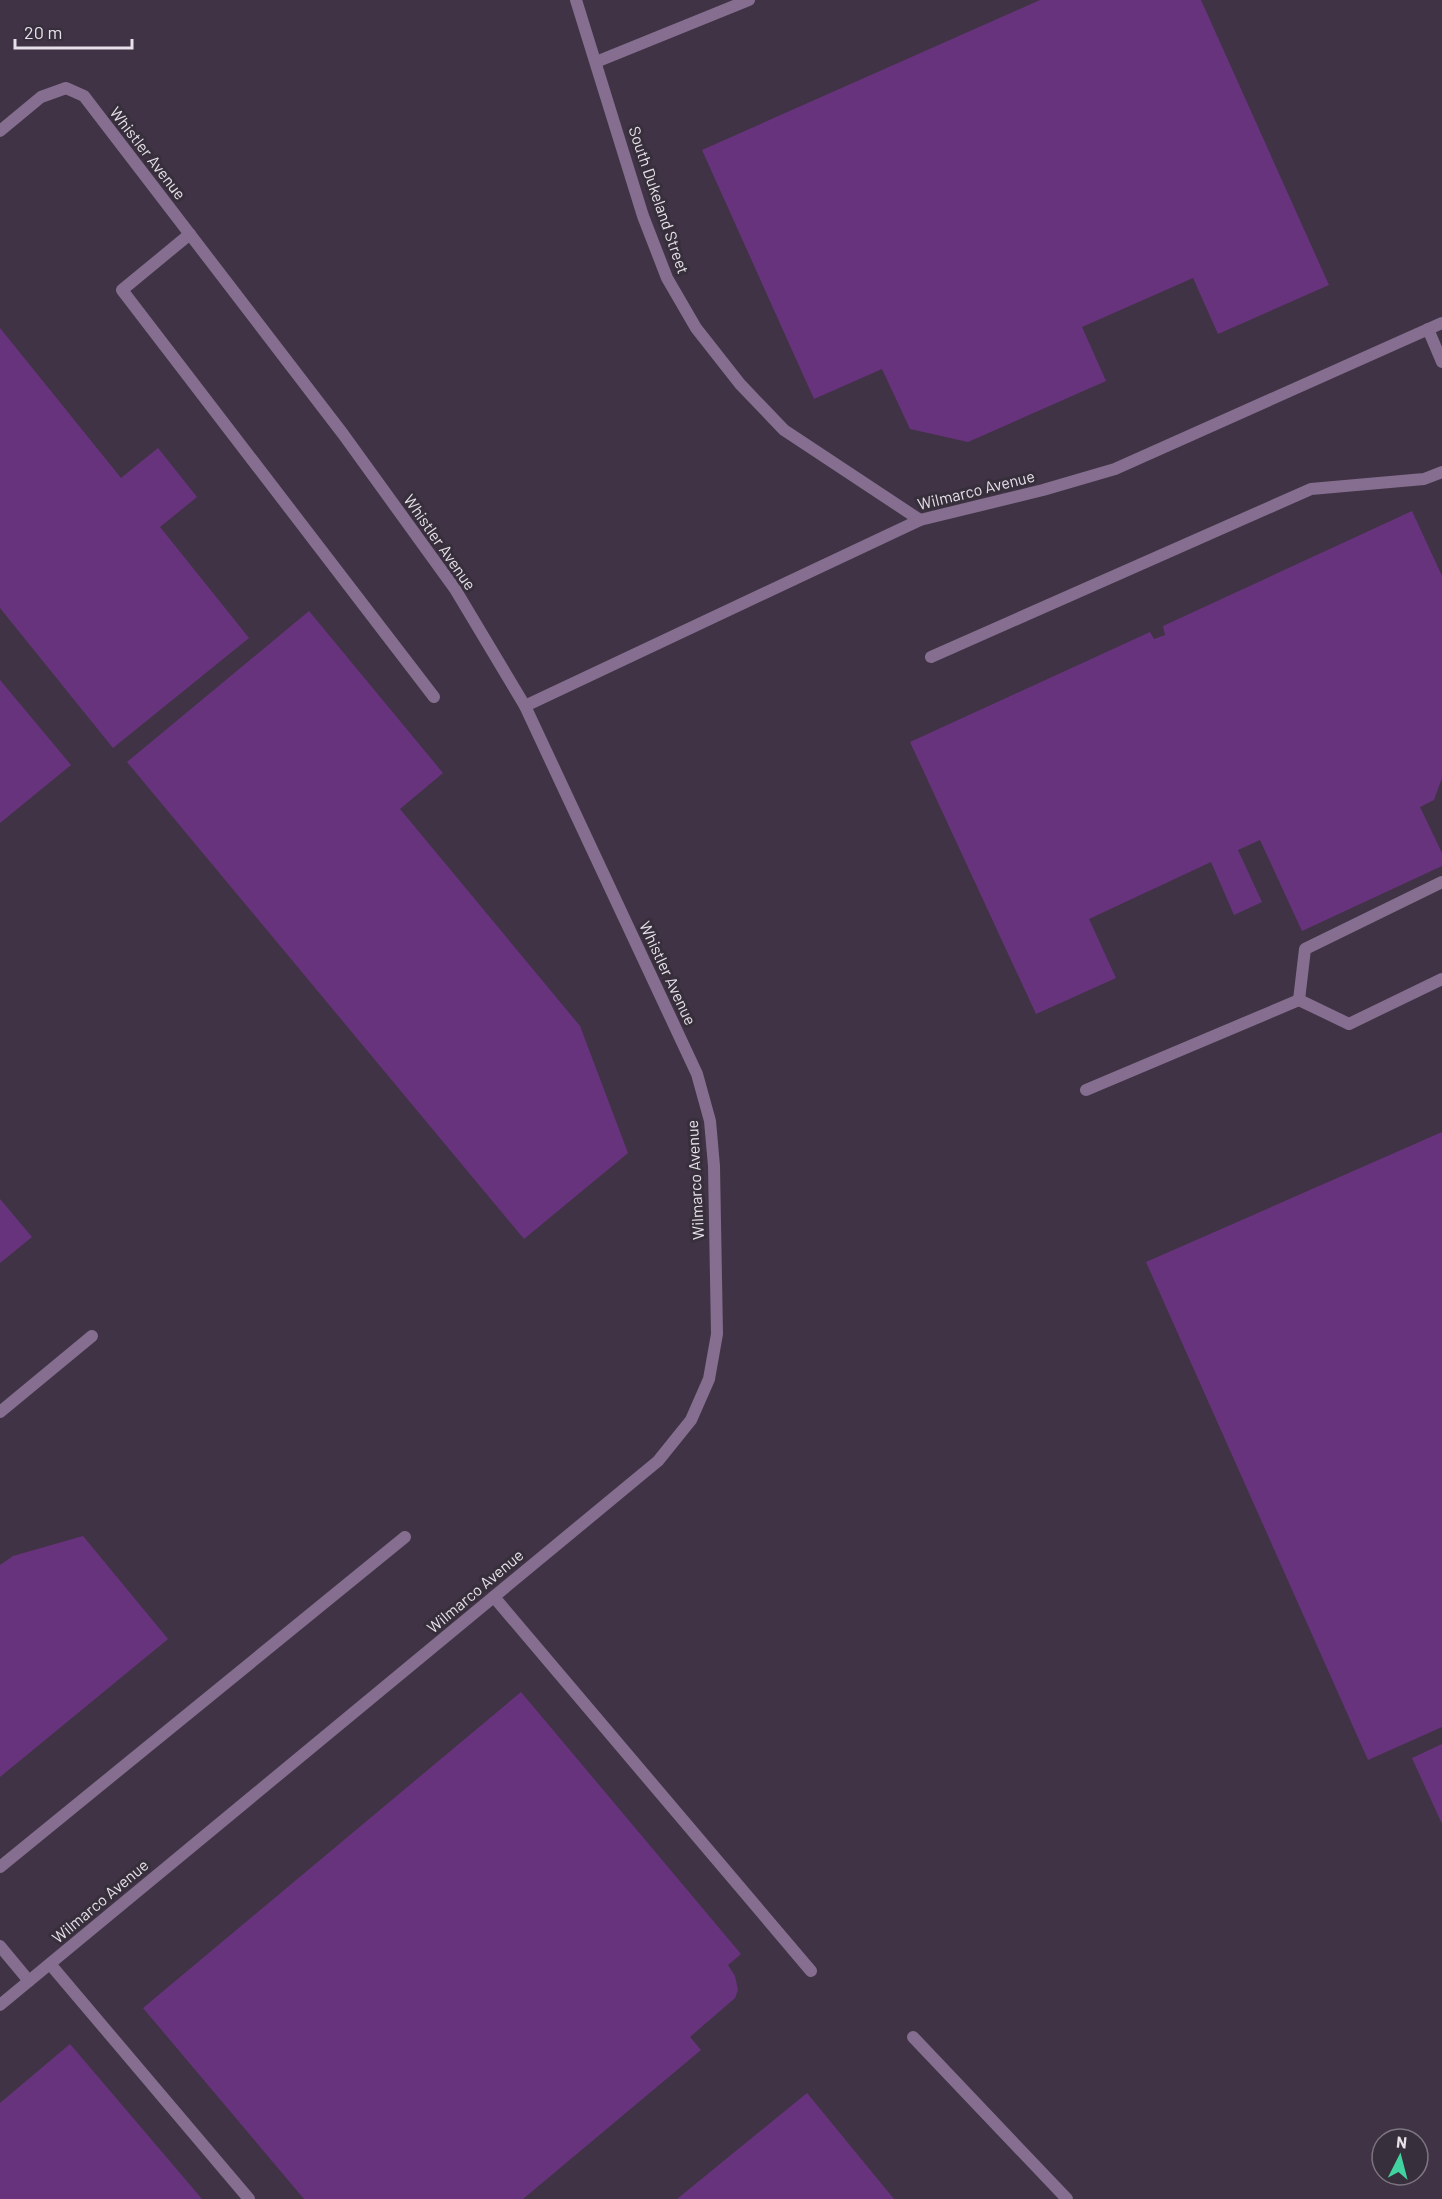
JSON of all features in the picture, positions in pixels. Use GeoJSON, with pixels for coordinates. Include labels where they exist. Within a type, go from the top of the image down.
{"type":"FeatureCollection","features":[{"type":"Feature","properties":{"kind":"street","name":"South Dukeland Street"},"geometry":{"type":"LineString","coordinates":[[576,0],[643,216],[667,278],[696,328],[740,384],[784,430],[920,520]]}},
{"type":"Feature","properties":{"kind":"street"},"geometry":{"type":"LineString","coordinates":[[596,62],[749,0]]}},
{"type":"Feature","properties":{"kind":"street","name":"Whistler Avenue"},"geometry":{"type":"LineString","coordinates":[[0,131],[41,97],[66,88],[84,96],[344,434],[448,579],[525,706],[697,1074]]}},
{"type":"Feature","properties":{"kind":"street"},"geometry":{"type":"LineString","coordinates":[[190,234],[122,290],[434,697]]}},
{"type":"Feature","properties":{"kind":"street","name":"Wilmarco Avenue"},"geometry":{"type":"LineString","coordinates":[[525,706],[920,520],[1043,490],[1115,469],[1442,322]]}},
{"type":"Feature","properties":{"kind":"street"},"geometry":{"type":"LineString","coordinates":[[1428,329],[1442,362]]}},
{"type":"Feature","properties":{"kind":"street"},"geometry":{"type":"LineString","coordinates":[[931,657],[1311,489],[1424,479],[1442,472]]}},
{"type":"Feature","properties":{"kind":"street"},"geometry":{"type":"LineString","coordinates":[[1299,1000],[1305,949],[1442,882]]}},
{"type":"Feature","properties":{"kind":"street"},"geometry":{"type":"LineString","coordinates":[[1086,1090],[1299,1000],[1349,1024],[1442,979]]}},
{"type":"Feature","properties":{"kind":"street","name":"Wilmarco Avenue"},"geometry":{"type":"LineString","coordinates":[[0,2005],[658,1461],[692,1420],[709,1379],[717,1334],[714,1166],[710,1120],[697,1074]]}},
{"type":"Feature","properties":{"kind":"street"},"geometry":{"type":"LineString","coordinates":[[0,1412],[92,1336]]}},
{"type":"Feature","properties":{"kind":"street"},"geometry":{"type":"LineString","coordinates":[[0,1867],[405,1538]]}},
{"type":"Feature","properties":{"kind":"street"},"geometry":{"type":"LineString","coordinates":[[494,1597],[811,1971]]}},
{"type":"Feature","properties":{"kind":"street"},"geometry":{"type":"LineString","coordinates":[[0,1946],[29,1981]]}},
{"type":"Feature","properties":{"kind":"street"},"geometry":{"type":"LineString","coordinates":[[50,1964],[249,2199]]}},
{"type":"Feature","properties":{"kind":"street"},"geometry":{"type":"LineString","coordinates":[[913,2037],[1067,2199]]}},
{"type":"Feature","properties":{"kind":"shaded area"},"geometry":{"type":"Polygon","coordinates":[[[0,0],[1442,0],[1442,2199],[0,2199],[0,0]]]}},
{"type":"Feature","properties":{"kind":"building"},"geometry":{"type":"Polygon","coordinates":[[[1040,0],[1201,0],[1329,285],[1218,334],[1193,278],[1082,327],[1106,381],[968,442],[910,429],[882,369],[814,399],[702,150],[1040,0]]]}},
{"type":"Feature","properties":{"kind":"building"},"geometry":{"type":"Polygon","coordinates":[[[0,328],[121,478],[158,448],[197,497],[160,527],[249,638],[113,748],[0,608],[0,328]]]}},
{"type":"Feature","properties":{"kind":"building"},"geometry":{"type":"Polygon","coordinates":[[[1412,511],[1442,576],[1442,778],[1434,800],[1420,807],[1442,853],[1442,866],[1302,931],[1260,840],[1238,850],[1262,902],[1234,915],[1211,862],[1089,919],[1116,978],[1036,1014],[910,742],[1150,632],[1154,639],[1165,635],[1163,626],[1412,511]]]}},
{"type":"Feature","properties":{"kind":"building"},"geometry":{"type":"Polygon","coordinates":[[[309,611],[443,773],[400,809],[580,1026],[628,1153],[524,1239],[127,762],[309,611]]]}},
{"type":"Feature","properties":{"kind":"building"},"geometry":{"type":"Polygon","coordinates":[[[0,680],[71,765],[0,823],[0,680]]]}},
{"type":"Feature","properties":{"kind":"building"},"geometry":{"type":"Polygon","coordinates":[[[1442,1132],[1442,1727],[1368,1760],[1146,1262],[1442,1132]]]}},
{"type":"Feature","properties":{"kind":"building"},"geometry":{"type":"Polygon","coordinates":[[[0,1199],[32,1237],[0,1263],[0,1199]]]}},
{"type":"Feature","properties":{"kind":"building"},"geometry":{"type":"Polygon","coordinates":[[[83,1536],[168,1639],[0,1777],[0,1565],[13,1556],[83,1536]]]}},
{"type":"Feature","properties":{"kind":"building"},"geometry":{"type":"Polygon","coordinates":[[[521,1692],[741,1954],[728,1965],[735,1976],[738,1990],[735,1998],[690,2037],[701,2050],[523,2199],[304,2199],[143,2008],[521,1692]]]}},
{"type":"Feature","properties":{"kind":"building"},"geometry":{"type":"Polygon","coordinates":[[[1442,1744],[1442,1824],[1412,1758],[1442,1744]]]}},
{"type":"Feature","properties":{"kind":"building"},"geometry":{"type":"Polygon","coordinates":[[[70,2044],[202,2199],[0,2199],[0,2103],[70,2044]]]}},
{"type":"Feature","properties":{"kind":"building"},"geometry":{"type":"Polygon","coordinates":[[[807,2093],[894,2199],[677,2199],[807,2093]]]}}]}
